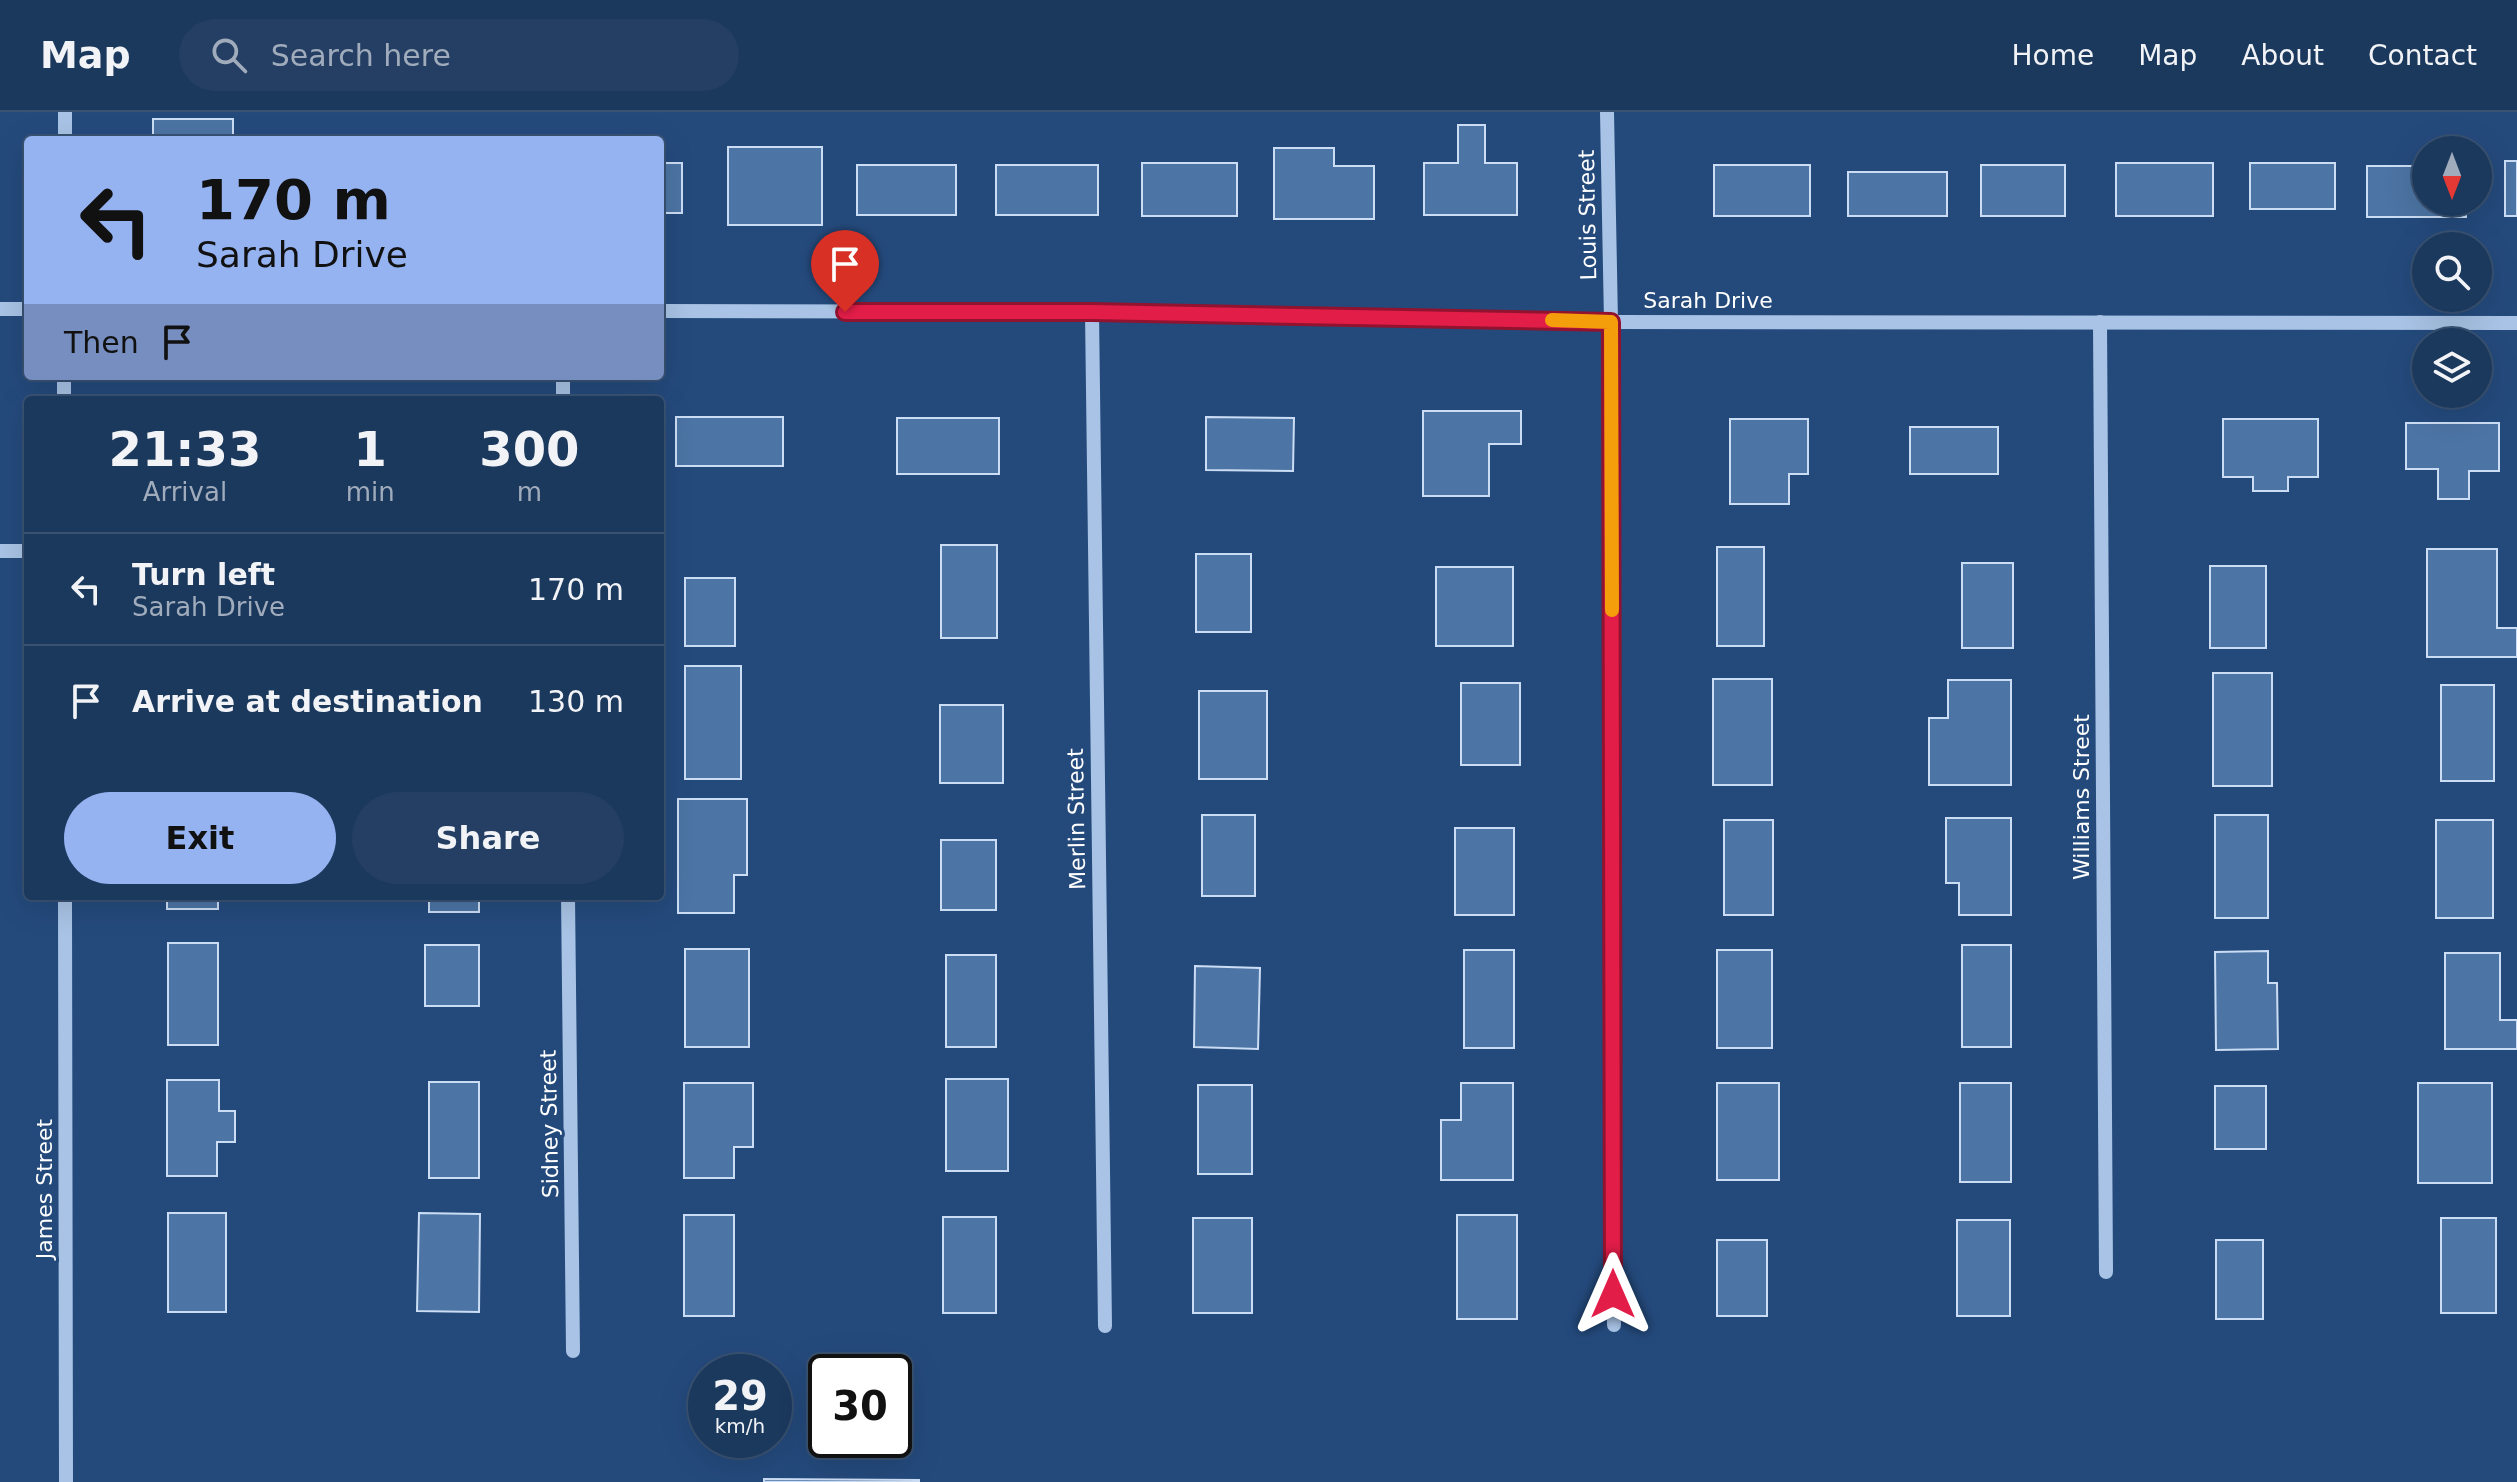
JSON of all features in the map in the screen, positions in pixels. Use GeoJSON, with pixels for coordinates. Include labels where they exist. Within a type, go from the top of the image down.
{"type":"FeatureCollection","features":[{"type":"Feature","properties":{"kind":"street"},"geometry":{"type":"LineString","coordinates":[[65,112],[65,136]]}},
{"type":"Feature","properties":{"kind":"street","name":"Louis Street"},"geometry":{"type":"LineString","coordinates":[[1607,112],[1611,322],[1614,1325]]}},
{"type":"Feature","properties":{"kind":"street"},"geometry":{"type":"LineString","coordinates":[[0,309],[24,309]]}},
{"type":"Feature","properties":{"kind":"street","name":"Sarah Drive"},"geometry":{"type":"LineString","coordinates":[[664,311],[1092,312],[1611,322],[2517,323]]}},
{"type":"Feature","properties":{"kind":"street","name":"Merlin Street"},"geometry":{"type":"LineString","coordinates":[[1092,312],[1105,1326]]}},
{"type":"Feature","properties":{"kind":"street","name":"Williams Street"},"geometry":{"type":"LineString","coordinates":[[2100,322],[2106,1272]]}},
{"type":"Feature","properties":{"kind":"street"},"geometry":{"type":"LineString","coordinates":[[0,551],[24,551]]}},
{"type":"Feature","properties":{"kind":"street","name":"James Street"},"geometry":{"type":"LineString","coordinates":[[65,900],[66,1482]]}},
{"type":"Feature","properties":{"kind":"street","name":"Sidney Street"},"geometry":{"type":"LineString","coordinates":[[568,900],[573,1351]]}},
{"type":"Feature","properties":{"kind":"building"},"geometry":{"type":"Polygon","coordinates":[[[153,119],[233,119],[233,136],[153,136],[153,119]]]}},
{"type":"Feature","properties":{"kind":"building"},"geometry":{"type":"Polygon","coordinates":[[[1458,125],[1485,125],[1485,163],[1517,163],[1517,215],[1424,215],[1424,163],[1458,163],[1458,125]]]}},
{"type":"Feature","properties":{"kind":"building"},"geometry":{"type":"Polygon","coordinates":[[[728,147],[822,147],[822,225],[728,225],[728,147]]]}},
{"type":"Feature","properties":{"kind":"building"},"geometry":{"type":"Polygon","coordinates":[[[1274,148],[1334,148],[1334,166],[1374,166],[1374,219],[1274,219],[1274,148]]]}},
{"type":"Feature","properties":{"kind":"building"},"geometry":{"type":"Polygon","coordinates":[[[2505,161],[2517,161],[2517,216],[2505,216],[2505,161]]]}},
{"type":"Feature","properties":{"kind":"building"},"geometry":{"type":"Polygon","coordinates":[[[664,163],[682,163],[682,213],[664,213],[664,163]]]}},
{"type":"Feature","properties":{"kind":"building"},"geometry":{"type":"Polygon","coordinates":[[[1142,163],[1237,163],[1237,216],[1142,216],[1142,163]]]}},
{"type":"Feature","properties":{"kind":"building"},"geometry":{"type":"Polygon","coordinates":[[[2116,163],[2213,163],[2213,216],[2116,216],[2116,163]]]}},
{"type":"Feature","properties":{"kind":"building"},"geometry":{"type":"Polygon","coordinates":[[[2250,163],[2335,163],[2335,209],[2250,209],[2250,163]]]}},
{"type":"Feature","properties":{"kind":"building"},"geometry":{"type":"Polygon","coordinates":[[[857,165],[956,165],[956,215],[857,215],[857,165]]]}},
{"type":"Feature","properties":{"kind":"building"},"geometry":{"type":"Polygon","coordinates":[[[996,165],[1098,165],[1098,215],[996,215],[996,165]]]}},
{"type":"Feature","properties":{"kind":"building"},"geometry":{"type":"Polygon","coordinates":[[[1714,165],[1810,165],[1810,216],[1714,216],[1714,165]]]}},
{"type":"Feature","properties":{"kind":"building"},"geometry":{"type":"Polygon","coordinates":[[[1981,165],[2065,165],[2065,216],[1981,216],[1981,165]]]}},
{"type":"Feature","properties":{"kind":"building"},"geometry":{"type":"Polygon","coordinates":[[[2367,166],[2412,166],[2412,216],[2466,216],[2466,217],[2367,217],[2367,166]]]}},
{"type":"Feature","properties":{"kind":"building"},"geometry":{"type":"Polygon","coordinates":[[[1848,172],[1947,172],[1947,216],[1848,216],[1848,172]]]}},
{"type":"Feature","properties":{"kind":"building"},"geometry":{"type":"Polygon","coordinates":[[[1423,411],[1521,411],[1521,444],[1489,444],[1489,496],[1423,496],[1423,411]]]}},
{"type":"Feature","properties":{"kind":"building"},"geometry":{"type":"Polygon","coordinates":[[[676,417],[783,417],[783,466],[676,466],[676,417]]]}},
{"type":"Feature","properties":{"kind":"building"},"geometry":{"type":"Polygon","coordinates":[[[1206,417],[1294,418],[1293,471],[1206,470],[1206,417]]]}},
{"type":"Feature","properties":{"kind":"building"},"geometry":{"type":"Polygon","coordinates":[[[897,418],[999,418],[999,474],[897,474],[897,418]]]}},
{"type":"Feature","properties":{"kind":"building"},"geometry":{"type":"Polygon","coordinates":[[[1730,419],[1808,419],[1808,474],[1789,474],[1789,504],[1730,504],[1730,419]]]}},
{"type":"Feature","properties":{"kind":"building"},"geometry":{"type":"Polygon","coordinates":[[[2223,419],[2318,419],[2318,477],[2288,477],[2288,491],[2253,491],[2253,477],[2223,477],[2223,419]]]}},
{"type":"Feature","properties":{"kind":"building"},"geometry":{"type":"Polygon","coordinates":[[[2406,423],[2499,423],[2499,471],[2469,471],[2469,499],[2438,499],[2438,469],[2406,469],[2406,423]]]}},
{"type":"Feature","properties":{"kind":"building"},"geometry":{"type":"Polygon","coordinates":[[[1910,427],[1998,427],[1998,474],[1910,474],[1910,427]]]}},
{"type":"Feature","properties":{"kind":"building"},"geometry":{"type":"Polygon","coordinates":[[[941,545],[997,545],[997,638],[941,638],[941,545]]]}},
{"type":"Feature","properties":{"kind":"building"},"geometry":{"type":"Polygon","coordinates":[[[1717,547],[1764,547],[1764,646],[1717,646],[1717,547]]]}},
{"type":"Feature","properties":{"kind":"building"},"geometry":{"type":"Polygon","coordinates":[[[2427,549],[2497,549],[2497,628],[2517,628],[2517,657],[2427,657],[2427,549]]]}},
{"type":"Feature","properties":{"kind":"building"},"geometry":{"type":"Polygon","coordinates":[[[1196,554],[1251,554],[1251,632],[1196,632],[1196,554]]]}},
{"type":"Feature","properties":{"kind":"building"},"geometry":{"type":"Polygon","coordinates":[[[1962,563],[2013,563],[2013,648],[1962,648],[1962,563]]]}},
{"type":"Feature","properties":{"kind":"building"},"geometry":{"type":"Polygon","coordinates":[[[2210,566],[2266,566],[2266,648],[2210,648],[2210,566]]]}},
{"type":"Feature","properties":{"kind":"building"},"geometry":{"type":"Polygon","coordinates":[[[1436,567],[1513,567],[1513,646],[1436,646],[1436,567]]]}},
{"type":"Feature","properties":{"kind":"building"},"geometry":{"type":"Polygon","coordinates":[[[685,578],[735,578],[735,646],[685,646],[685,578]]]}},
{"type":"Feature","properties":{"kind":"building"},"geometry":{"type":"Polygon","coordinates":[[[685,666],[741,666],[741,779],[685,779],[685,666]]]}},
{"type":"Feature","properties":{"kind":"building"},"geometry":{"type":"Polygon","coordinates":[[[2213,673],[2272,673],[2272,786],[2213,786],[2213,673]]]}},
{"type":"Feature","properties":{"kind":"building"},"geometry":{"type":"Polygon","coordinates":[[[1713,679],[1772,679],[1772,785],[1713,785],[1713,679]]]}},
{"type":"Feature","properties":{"kind":"building"},"geometry":{"type":"Polygon","coordinates":[[[1948,680],[2011,680],[2011,785],[1929,785],[1929,718],[1948,718],[1948,680]]]}},
{"type":"Feature","properties":{"kind":"building"},"geometry":{"type":"Polygon","coordinates":[[[1461,683],[1520,683],[1520,765],[1461,765],[1461,683]]]}},
{"type":"Feature","properties":{"kind":"building"},"geometry":{"type":"Polygon","coordinates":[[[2441,685],[2494,685],[2494,781],[2441,781],[2441,685]]]}},
{"type":"Feature","properties":{"kind":"building"},"geometry":{"type":"Polygon","coordinates":[[[1199,691],[1267,691],[1267,779],[1199,779],[1199,691]]]}},
{"type":"Feature","properties":{"kind":"building"},"geometry":{"type":"Polygon","coordinates":[[[940,705],[1003,705],[1003,783],[940,783],[940,705]]]}},
{"type":"Feature","properties":{"kind":"building"},"geometry":{"type":"Polygon","coordinates":[[[678,799],[747,799],[747,875],[734,875],[734,913],[678,913],[678,799]]]}},
{"type":"Feature","properties":{"kind":"building"},"geometry":{"type":"Polygon","coordinates":[[[1202,815],[1255,815],[1255,896],[1202,896],[1202,815]]]}},
{"type":"Feature","properties":{"kind":"building"},"geometry":{"type":"Polygon","coordinates":[[[2215,815],[2268,815],[2268,918],[2215,918],[2215,815]]]}},
{"type":"Feature","properties":{"kind":"building"},"geometry":{"type":"Polygon","coordinates":[[[1946,818],[2011,818],[2011,915],[1959,915],[1959,883],[1946,883],[1946,818]]]}},
{"type":"Feature","properties":{"kind":"building"},"geometry":{"type":"Polygon","coordinates":[[[1724,820],[1773,820],[1773,915],[1724,915],[1724,820]]]}},
{"type":"Feature","properties":{"kind":"building"},"geometry":{"type":"Polygon","coordinates":[[[2436,820],[2493,820],[2493,918],[2436,918],[2436,820]]]}},
{"type":"Feature","properties":{"kind":"building"},"geometry":{"type":"Polygon","coordinates":[[[1455,828],[1514,828],[1514,915],[1455,915],[1455,828]]]}},
{"type":"Feature","properties":{"kind":"building"},"geometry":{"type":"Polygon","coordinates":[[[941,840],[996,840],[996,910],[941,910],[941,840]]]}},
{"type":"Feature","properties":{"kind":"building"},"geometry":{"type":"Polygon","coordinates":[[[167,900],[218,900],[218,909],[167,909],[167,900]]]}},
{"type":"Feature","properties":{"kind":"building"},"geometry":{"type":"Polygon","coordinates":[[[429,900],[479,900],[479,912],[429,912],[429,900]]]}},
{"type":"Feature","properties":{"kind":"building"},"geometry":{"type":"Polygon","coordinates":[[[168,943],[218,943],[218,1045],[168,1045],[168,943]]]}},
{"type":"Feature","properties":{"kind":"building"},"geometry":{"type":"Polygon","coordinates":[[[425,945],[479,945],[479,1006],[425,1006],[425,945]]]}},
{"type":"Feature","properties":{"kind":"building"},"geometry":{"type":"Polygon","coordinates":[[[1962,945],[2011,945],[2011,1047],[1962,1047],[1962,945]]]}},
{"type":"Feature","properties":{"kind":"building"},"geometry":{"type":"Polygon","coordinates":[[[685,949],[749,949],[749,1047],[685,1047],[685,949]]]}},
{"type":"Feature","properties":{"kind":"building"},"geometry":{"type":"Polygon","coordinates":[[[1464,950],[1514,950],[1514,1048],[1464,1048],[1464,950]]]}},
{"type":"Feature","properties":{"kind":"building"},"geometry":{"type":"Polygon","coordinates":[[[1717,950],[1772,950],[1772,1048],[1717,1048],[1717,950]]]}},
{"type":"Feature","properties":{"kind":"building"},"geometry":{"type":"Polygon","coordinates":[[[2268,951],[2268,983],[2277,983],[2278,1049],[2216,1050],[2215,952],[2268,951]]]}},
{"type":"Feature","properties":{"kind":"building"},"geometry":{"type":"Polygon","coordinates":[[[2445,953],[2500,953],[2500,1020],[2517,1020],[2517,1049],[2445,1049],[2445,953]]]}},
{"type":"Feature","properties":{"kind":"building"},"geometry":{"type":"Polygon","coordinates":[[[946,955],[996,955],[996,1047],[946,1047],[946,955]]]}},
{"type":"Feature","properties":{"kind":"building"},"geometry":{"type":"Polygon","coordinates":[[[1195,966],[1260,968],[1258,1049],[1194,1047],[1195,966]]]}},
{"type":"Feature","properties":{"kind":"building"},"geometry":{"type":"Polygon","coordinates":[[[946,1079],[1008,1079],[1008,1171],[946,1171],[946,1079]]]}},
{"type":"Feature","properties":{"kind":"building"},"geometry":{"type":"Polygon","coordinates":[[[167,1080],[219,1080],[219,1111],[235,1111],[235,1142],[217,1142],[217,1176],[167,1176],[167,1080]]]}},
{"type":"Feature","properties":{"kind":"building"},"geometry":{"type":"Polygon","coordinates":[[[429,1082],[479,1082],[479,1178],[429,1178],[429,1082]]]}},
{"type":"Feature","properties":{"kind":"building"},"geometry":{"type":"Polygon","coordinates":[[[684,1083],[753,1083],[753,1147],[734,1147],[734,1178],[684,1178],[684,1083]]]}},
{"type":"Feature","properties":{"kind":"building"},"geometry":{"type":"Polygon","coordinates":[[[1461,1083],[1513,1083],[1513,1180],[1441,1180],[1441,1120],[1461,1120],[1461,1083]]]}},
{"type":"Feature","properties":{"kind":"building"},"geometry":{"type":"Polygon","coordinates":[[[1717,1083],[1779,1083],[1779,1180],[1717,1180],[1717,1083]]]}},
{"type":"Feature","properties":{"kind":"building"},"geometry":{"type":"Polygon","coordinates":[[[1960,1083],[2011,1083],[2011,1182],[1960,1182],[1960,1083]]]}},
{"type":"Feature","properties":{"kind":"building"},"geometry":{"type":"Polygon","coordinates":[[[2418,1083],[2492,1083],[2492,1183],[2418,1183],[2418,1083]]]}},
{"type":"Feature","properties":{"kind":"building"},"geometry":{"type":"Polygon","coordinates":[[[1198,1085],[1252,1085],[1252,1174],[1198,1174],[1198,1085]]]}},
{"type":"Feature","properties":{"kind":"building"},"geometry":{"type":"Polygon","coordinates":[[[2215,1086],[2266,1086],[2266,1149],[2215,1149],[2215,1086]]]}},
{"type":"Feature","properties":{"kind":"building"},"geometry":{"type":"Polygon","coordinates":[[[168,1213],[226,1213],[226,1312],[168,1312],[168,1213]]]}},
{"type":"Feature","properties":{"kind":"building"},"geometry":{"type":"Polygon","coordinates":[[[419,1213],[480,1214],[479,1312],[417,1311],[419,1213]]]}},
{"type":"Feature","properties":{"kind":"building"},"geometry":{"type":"Polygon","coordinates":[[[684,1215],[734,1215],[734,1316],[684,1316],[684,1215]]]}},
{"type":"Feature","properties":{"kind":"building"},"geometry":{"type":"Polygon","coordinates":[[[1457,1215],[1517,1215],[1517,1319],[1457,1319],[1457,1215]]]}},
{"type":"Feature","properties":{"kind":"building"},"geometry":{"type":"Polygon","coordinates":[[[943,1217],[996,1217],[996,1313],[943,1313],[943,1217]]]}},
{"type":"Feature","properties":{"kind":"building"},"geometry":{"type":"Polygon","coordinates":[[[1193,1218],[1252,1218],[1252,1313],[1193,1313],[1193,1218]]]}},
{"type":"Feature","properties":{"kind":"building"},"geometry":{"type":"Polygon","coordinates":[[[2441,1218],[2496,1218],[2496,1313],[2441,1313],[2441,1218]]]}},
{"type":"Feature","properties":{"kind":"building"},"geometry":{"type":"Polygon","coordinates":[[[1957,1220],[2010,1220],[2010,1316],[1957,1316],[1957,1220]]]}},
{"type":"Feature","properties":{"kind":"building"},"geometry":{"type":"Polygon","coordinates":[[[1717,1240],[1767,1240],[1767,1316],[1717,1316],[1717,1240]]]}},
{"type":"Feature","properties":{"kind":"building"},"geometry":{"type":"Polygon","coordinates":[[[2216,1240],[2263,1240],[2263,1319],[2216,1319],[2216,1240]]]}},
{"type":"Feature","properties":{"kind":"building"},"geometry":{"type":"Polygon","coordinates":[[[764,1479],[919,1480],[919,1482],[764,1482],[764,1479]]]}},
{"type":"Feature","properties":{"kind":"slow traffic"},"geometry":{"type":"LineString","coordinates":[[1552,320],[1611,322],[1612,610]]}},
{"type":"Feature","properties":{"kind":"route"},"geometry":{"type":"LineString","coordinates":[[845,312],[1092,312],[1611,322],[1613,1294]]}}]}
